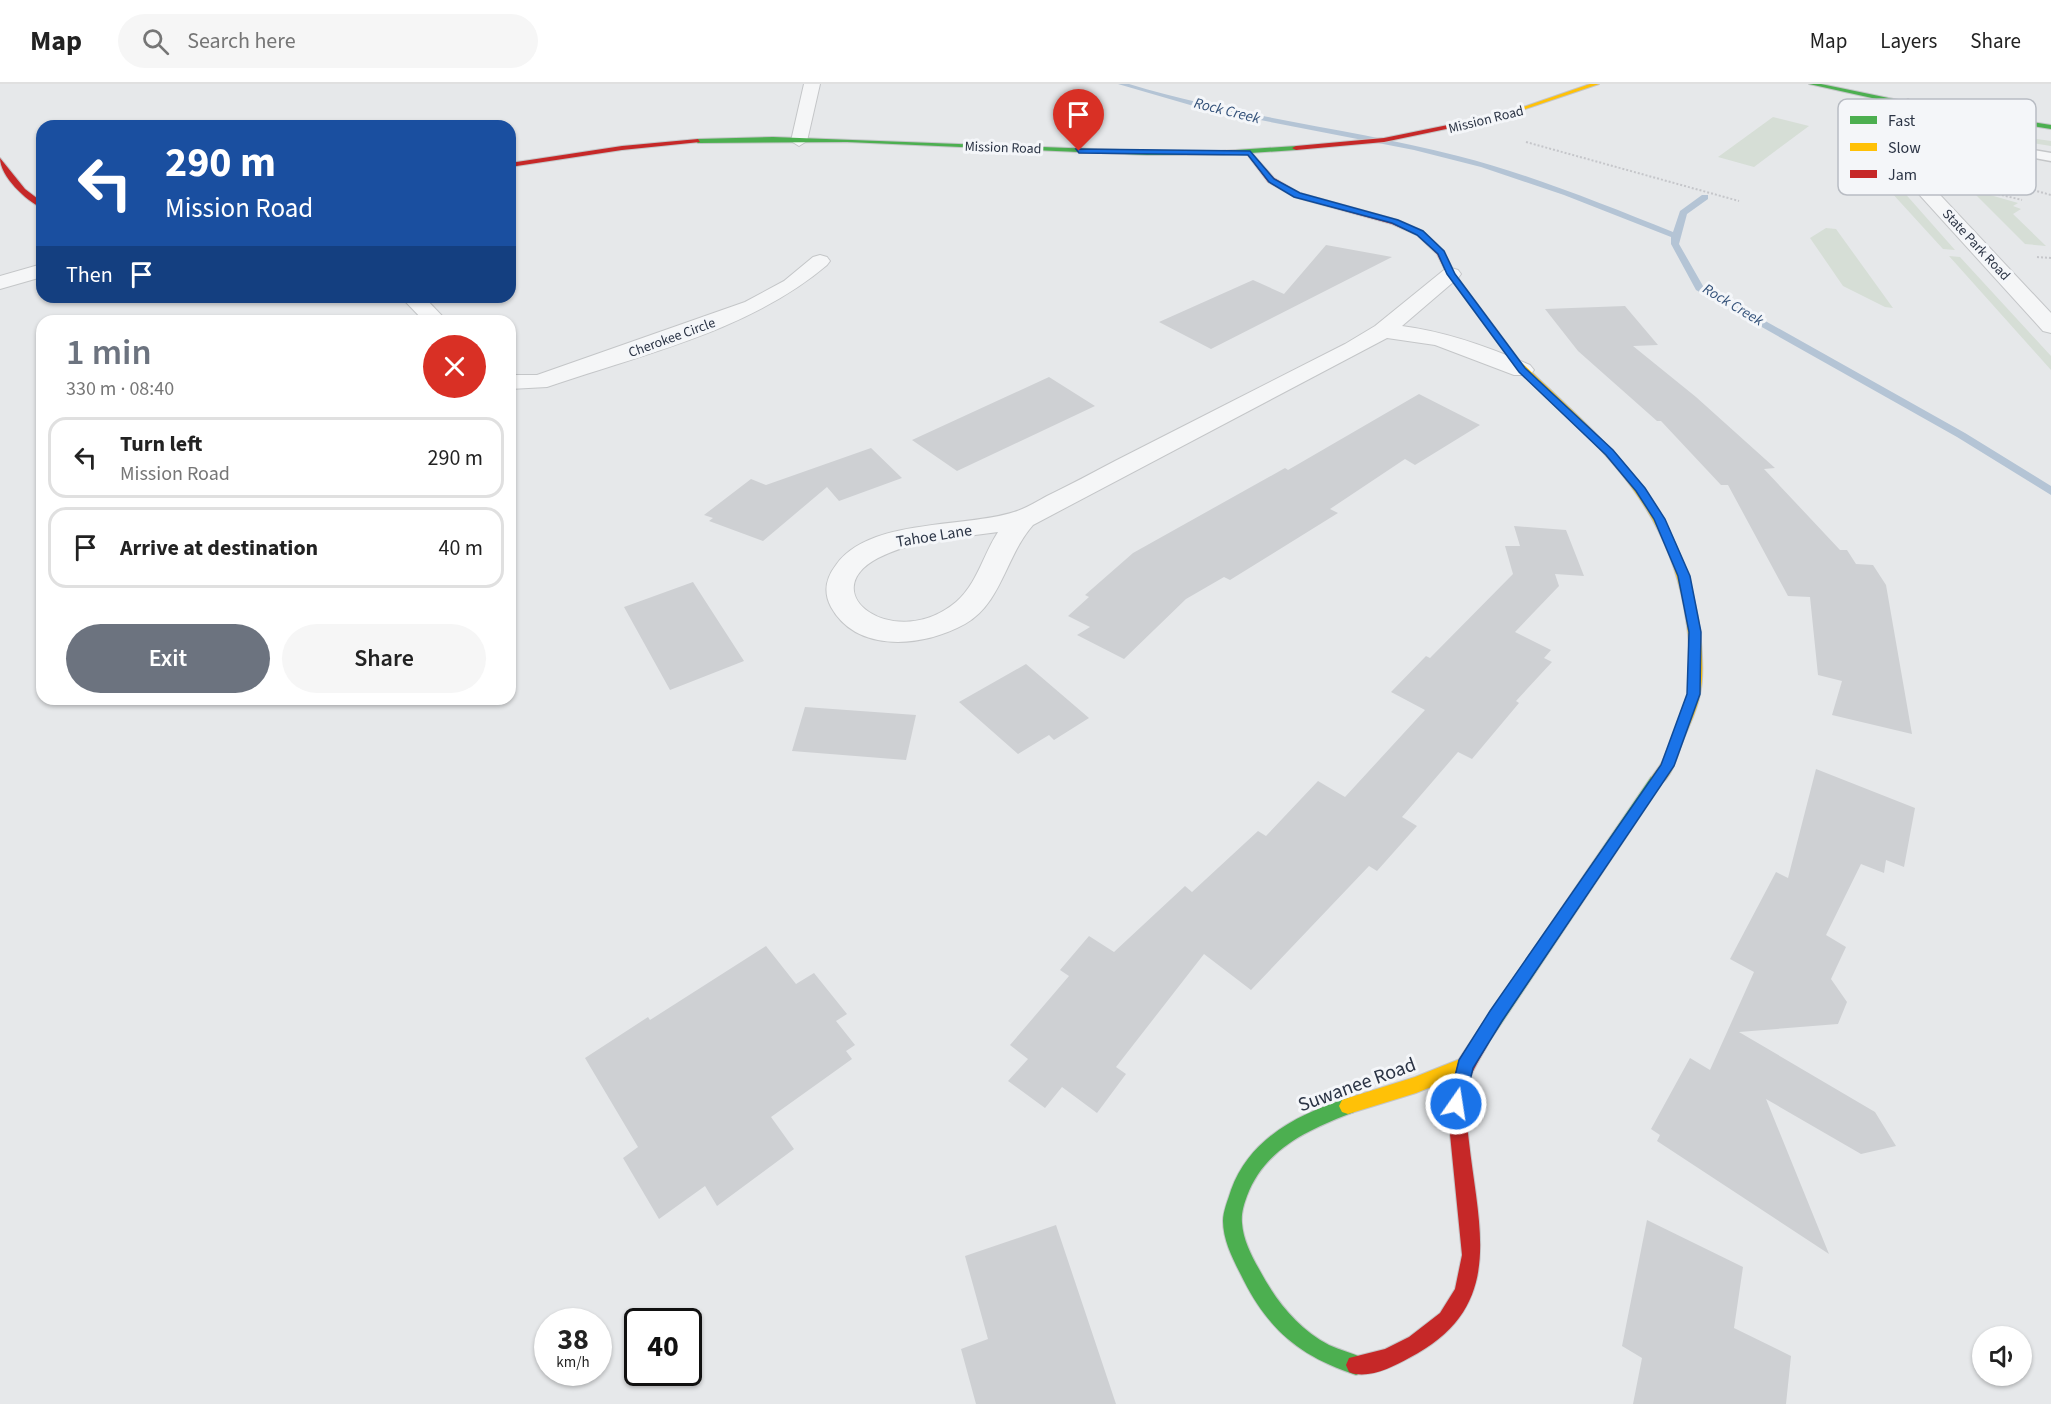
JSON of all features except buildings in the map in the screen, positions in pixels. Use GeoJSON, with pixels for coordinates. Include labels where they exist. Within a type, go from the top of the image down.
{"type":"FeatureCollection","features":[{"type":"Feature","properties":{"kind":"main road","name":"Mission Road"},"geometry":{"type":"LineString","coordinates":[[516,164],[637,146],[713,141],[799,141],[1150,154],[1269,152],[1378,141],[1457,127],[1506,116],[1596,84]]}},
{"type":"Feature","properties":{"kind":"main road"},"geometry":{"type":"LineString","coordinates":[[1812,84],[1856,89],[1891,99]]}},
{"type":"Feature","properties":{"kind":"main road"},"geometry":{"type":"LineString","coordinates":[[2036,125],[2051,127]]}},
{"type":"Feature","properties":{"kind":"main road","name":"Suwanee Road"},"geometry":{"type":"LineString","coordinates":[[1250,153],[1271,180],[1297,195],[1326,205],[1385,219],[1420,233],[1442,253],[1451,274],[1522,370],[1610,453],[1641,490],[1659,519],[1684,576],[1695,632],[1694,694],[1667,766],[1465,1065],[1456,1104],[1467,1188],[1472,1255],[1464,1293],[1447,1320],[1416,1344],[1387,1359],[1355,1365],[1320,1353],[1295,1337],[1262,1297],[1244,1261],[1232,1220],[1241,1184],[1260,1154],[1290,1131],[1331,1111],[1416,1085],[1465,1065]]}},
{"type":"Feature","properties":{"kind":"main road"},"geometry":{"type":"LineString","coordinates":[[0,160],[22,191],[36,202]]}},
{"type":"Feature","properties":{"kind":"street"},"geometry":{"type":"LineString","coordinates":[[799,141],[812,84]]}},
{"type":"Feature","properties":{"kind":"street","name":"State Park Road"},"geometry":{"type":"LineString","coordinates":[[1930,195],[2051,326]]}},
{"type":"Feature","properties":{"kind":"street","name":"Cherokee Circle"},"geometry":{"type":"LineString","coordinates":[[516,382],[539,382],[699,328],[772,296],[791,285],[820,261]]}},
{"type":"Feature","properties":{"kind":"street"},"geometry":{"type":"LineString","coordinates":[[0,283],[36,272]]}},
{"type":"Feature","properties":{"kind":"street","name":"Tahoe Lane"},"geometry":{"type":"LineString","coordinates":[[1023,519],[1007,538],[980,595],[946,622],[888,632],[869,627],[855,617],[843,603],[839,587],[841,574],[865,553],[891,542],[926,534],[988,527],[1023,519],[1322,367],[1383,331],[1451,274]]}},
{"type":"Feature","properties":{"kind":"street"},"geometry":{"type":"LineString","coordinates":[[418,303],[430,315]]}},
{"type":"Feature","properties":{"kind":"street"},"geometry":{"type":"LineString","coordinates":[[1383,331],[1415,332],[1446,339],[1522,370]]}},
{"type":"Feature","properties":{"kind":"lane"},"geometry":{"type":"LineString","coordinates":[[2036,154],[2051,157]]}},
{"type":"Feature","properties":{"kind":"path"},"geometry":{"type":"LineString","coordinates":[[1527,142],[1739,201]]}},
{"type":"Feature","properties":{"kind":"path"},"geometry":{"type":"LineString","coordinates":[[2036,191],[2051,195]]}},
{"type":"Feature","properties":{"kind":"path"},"geometry":{"type":"LineString","coordinates":[[1973,195],[1977,200]]}},
{"type":"Feature","properties":{"kind":"path"},"geometry":{"type":"LineString","coordinates":[[2004,195],[2022,200]]}},
{"type":"Feature","properties":{"kind":"path"},"geometry":{"type":"LineString","coordinates":[[2033,256],[2037,259],[2051,258]]}},
{"type":"Feature","properties":{"kind":"shaded area"},"geometry":{"type":"Polygon","coordinates":[[[1773,117],[1809,126],[1754,167],[1718,157],[1773,117]]]}},
{"type":"Feature","properties":{"kind":"shaded area"},"geometry":{"type":"Polygon","coordinates":[[[2036,139],[2051,141],[2051,146],[2036,144],[2036,139]]]}},
{"type":"Feature","properties":{"kind":"shaded area"},"geometry":{"type":"Polygon","coordinates":[[[1894,195],[1906,195],[1955,250],[1943,249],[1894,195]]]}},
{"type":"Feature","properties":{"kind":"shaded area"},"geometry":{"type":"Polygon","coordinates":[[[1976,195],[1990,195],[2018,203],[2013,206],[2021,209],[2013,214],[2046,246],[2025,244],[1976,195]]]}},
{"type":"Feature","properties":{"kind":"shaded area"},"geometry":{"type":"Polygon","coordinates":[[[1826,228],[1836,229],[1893,308],[1885,307],[1843,286],[1810,238],[1826,228]]]}},
{"type":"Feature","properties":{"kind":"shaded area"},"geometry":{"type":"Polygon","coordinates":[[[1949,256],[1960,257],[2051,356],[2051,370],[1949,256]]]}},
{"type":"Feature","properties":{"kind":"waterway"},"geometry":{"type":"LineString","coordinates":[[1122,84],[1204,107],[1373,139],[1456,158],[1512,174],[1676,236]]}},
{"type":"Feature","properties":{"kind":"waterway"},"geometry":{"type":"LineString","coordinates":[[1676,236],[1683,213],[1705,197]]}},
{"type":"Feature","properties":{"kind":"waterway","name":"Rock Creek"},"geometry":{"type":"LineString","coordinates":[[1676,236],[1675,244],[1699,288],[1961,435],[2051,491]]}},
{"type":"Feature","properties":{"kind":"traffic: fast"},"geometry":{"type":"LineString","coordinates":[[1812,84],[1884,99]]}},
{"type":"Feature","properties":{"kind":"traffic: fast"},"geometry":{"type":"LineString","coordinates":[[2036,125],[2051,127]]}},
{"type":"Feature","properties":{"kind":"traffic: fast"},"geometry":{"type":"LineString","coordinates":[[698,141],[847,140],[1147,153],[1221,153],[1296,148]]}},
{"type":"Feature","properties":{"kind":"traffic: fast"},"geometry":{"type":"LineString","coordinates":[[1485,1034],[1656,781]]}},
{"type":"Feature","properties":{"kind":"traffic: fast"},"geometry":{"type":"LineString","coordinates":[[1348,1106],[1329,1112],[1294,1129],[1264,1152],[1243,1183],[1232,1220],[1243,1259],[1263,1296],[1284,1323],[1309,1344],[1356,1365]]}},
{"type":"Feature","properties":{"kind":"traffic: slow"},"geometry":{"type":"LineString","coordinates":[[1497,117],[1596,84]]}},
{"type":"Feature","properties":{"kind":"traffic: slow"},"geometry":{"type":"LineString","coordinates":[[1517,363],[1610,453],[1641,490],[1659,519],[1684,576],[1695,632],[1694,694],[1667,766],[1656,781]]}},
{"type":"Feature","properties":{"kind":"traffic: slow"},"geometry":{"type":"LineString","coordinates":[[1348,1106],[1416,1085],[1465,1065]]}},
{"type":"Feature","properties":{"kind":"traffic: jam"},"geometry":{"type":"LineString","coordinates":[[1296,148],[1384,140],[1497,117]]}},
{"type":"Feature","properties":{"kind":"traffic: jam"},"geometry":{"type":"LineString","coordinates":[[516,164],[622,148],[698,141]]}},
{"type":"Feature","properties":{"kind":"traffic: jam"},"geometry":{"type":"LineString","coordinates":[[1250,153],[1271,180],[1297,195],[1395,222],[1420,233],[1441,253],[1451,274],[1517,363]]}},
{"type":"Feature","properties":{"kind":"traffic: jam"},"geometry":{"type":"LineString","coordinates":[[0,160],[22,191],[36,202]]}},
{"type":"Feature","properties":{"kind":"traffic: jam"},"geometry":{"type":"LineString","coordinates":[[1356,1365],[1387,1359],[1416,1344],[1447,1320],[1464,1293],[1472,1255],[1456,1104],[1465,1065],[1485,1034]]}},
{"type":"Feature","properties":{"kind":"route"},"geometry":{"type":"LineString","coordinates":[[1079,151],[1150,154],[1250,153],[1271,180],[1297,195],[1326,205],[1360,211],[1420,233],[1442,253],[1451,274],[1522,370],[1610,453],[1641,490],[1659,519],[1684,576],[1695,632],[1694,694],[1692,706],[1667,766],[1465,1065],[1456,1104]]}}]}
